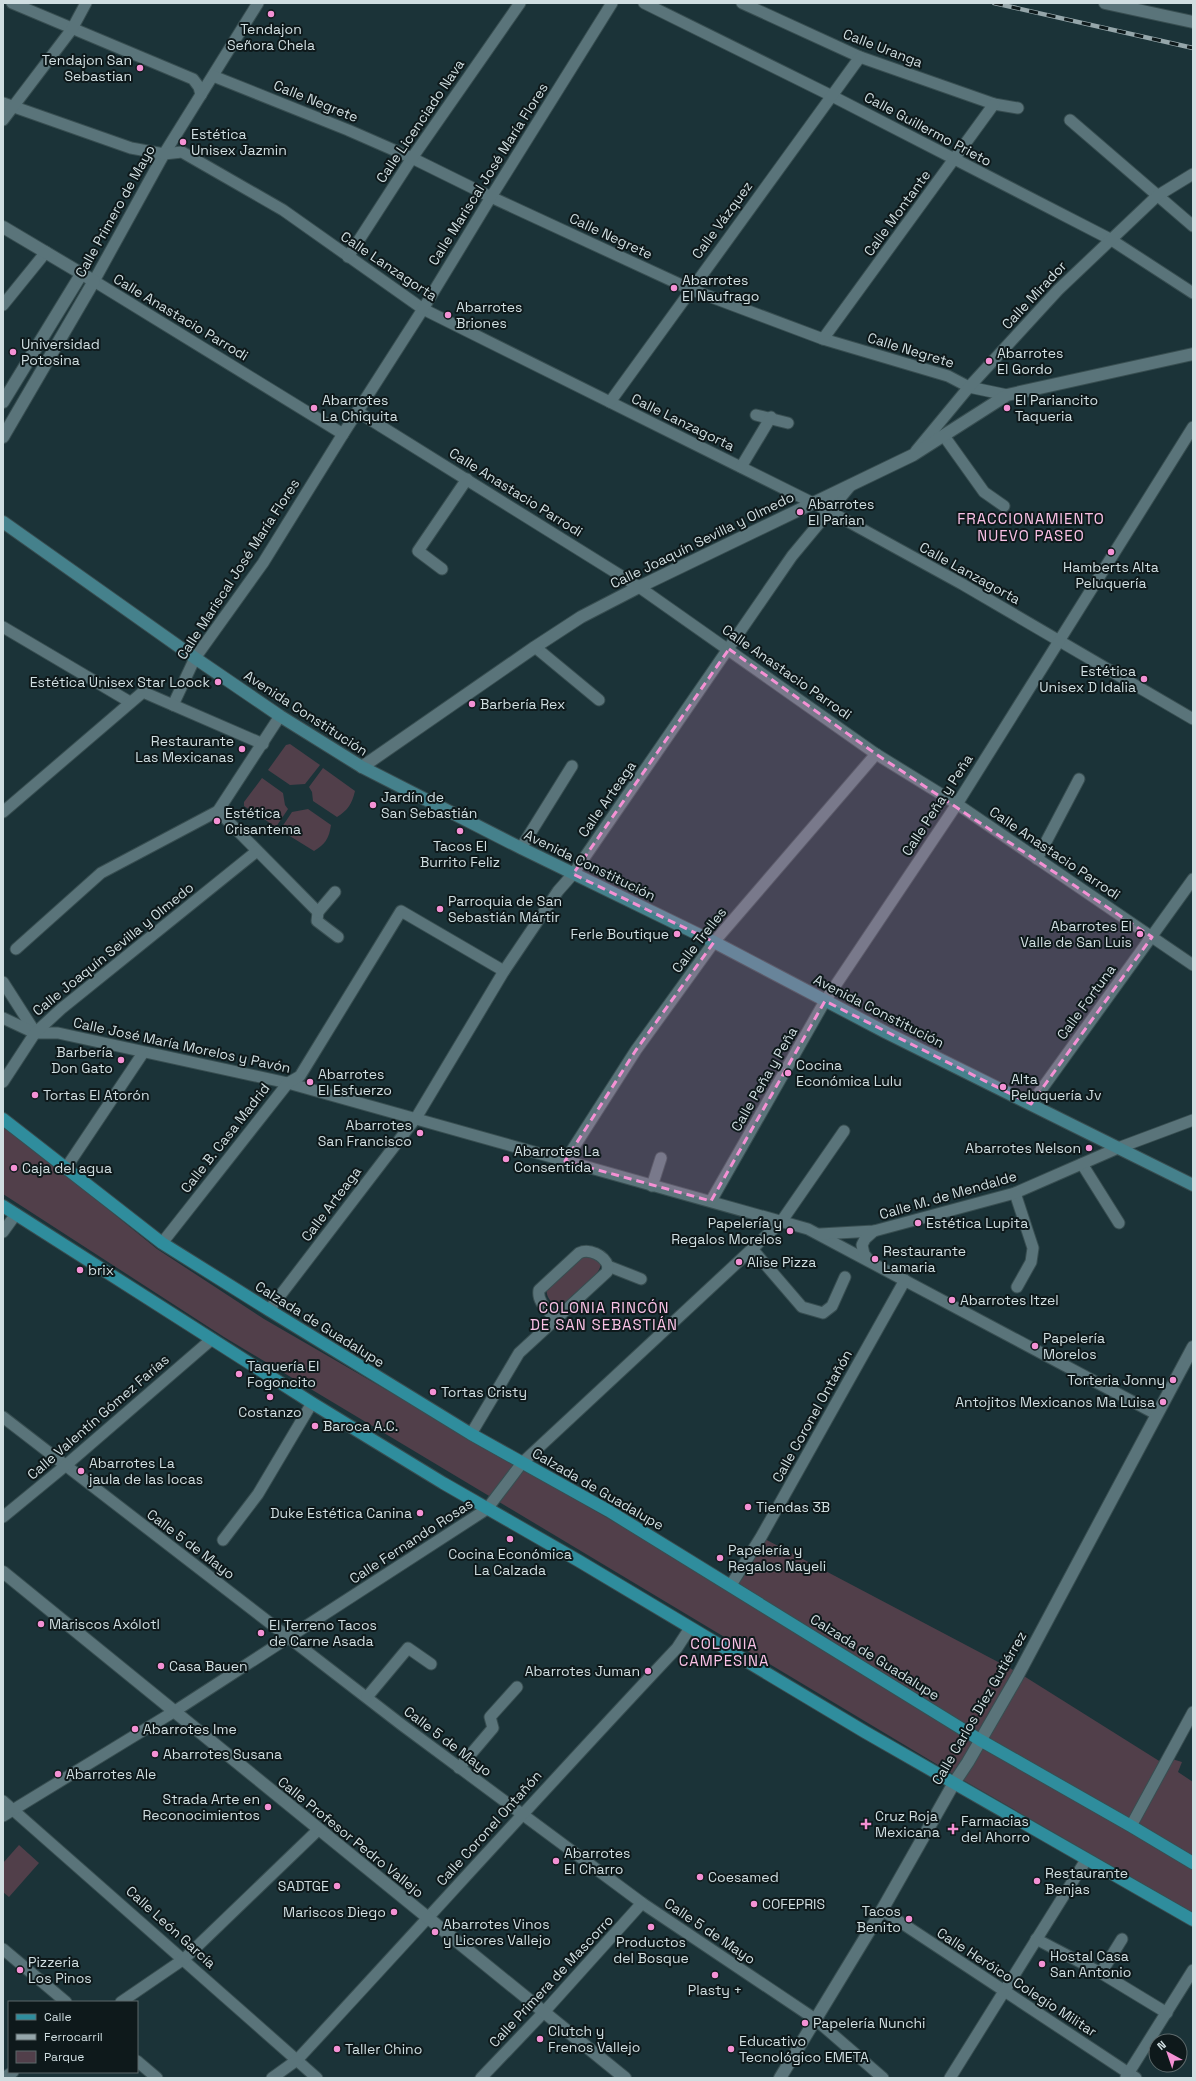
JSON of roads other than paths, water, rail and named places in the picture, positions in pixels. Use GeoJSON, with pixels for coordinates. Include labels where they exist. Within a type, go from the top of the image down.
{"type":"FeatureCollection","features":[{"type":"Feature","properties":{"kind":"main road","name":"Avenida Constitución"},"geometry":{"type":"LineString","coordinates":[[3,522],[280,716],[362,767],[573,874],[714,942],[826,1001],[1193,1185]]}},
{"type":"Feature","properties":{"kind":"main road","name":"Calzada de Guadalupe"},"geometry":{"type":"LineString","coordinates":[[3,1119],[162,1243],[269,1310],[473,1431],[522,1462],[609,1511],[980,1740],[1193,1863]]}},
{"type":"Feature","properties":{"kind":"main road"},"geometry":{"type":"LineString","coordinates":[[3,1206],[312,1403],[487,1509],[579,1561],[690,1628],[1086,1860],[1193,1920]]}},
{"type":"Feature","properties":{"kind":"street"},"geometry":{"type":"LineString","coordinates":[[12,3],[193,79],[199,86],[201,95]]}},
{"type":"Feature","properties":{"kind":"street"},"geometry":{"type":"LineString","coordinates":[[3,120],[8,105],[72,29],[86,3]]}},
{"type":"Feature","properties":{"kind":"street","name":"Calle Primero de Mayo"},"geometry":{"type":"LineString","coordinates":[[3,437],[94,281],[164,154],[258,3]]}},
{"type":"Feature","properties":{"kind":"street","name":"Calle Licenciado Nava"},"geometry":{"type":"LineString","coordinates":[[348,257],[412,158],[520,3]]}},
{"type":"Feature","properties":{"kind":"street","name":"Calle Mariscal José María Flores"},"geometry":{"type":"LineString","coordinates":[[173,705],[196,658],[263,563],[423,309],[612,3]]}},
{"type":"Feature","properties":{"kind":"street","name":"Calle Guillermo Prieto"},"geometry":{"type":"LineString","coordinates":[[644,3],[832,96],[1110,239],[1193,292]]}},
{"type":"Feature","properties":{"kind":"street","name":"Calle Uranga"},"geometry":{"type":"LineString","coordinates":[[742,3],[860,58],[994,104],[1018,108]]}},
{"type":"Feature","properties":{"kind":"street"},"geometry":{"type":"LineString","coordinates":[[1105,3],[1193,22]]}},
{"type":"Feature","properties":{"kind":"street","name":"Calle Vázquez"},"geometry":{"type":"LineString","coordinates":[[610,402],[690,289],[860,58]]}},
{"type":"Feature","properties":{"kind":"street","name":"Calle Negrete"},"geometry":{"type":"LineString","coordinates":[[213,76],[348,130],[412,158],[491,197],[690,289],[823,339],[948,376],[970,387],[1007,395]]}},
{"type":"Feature","properties":{"kind":"street","name":"Calle Montante"},"geometry":{"type":"LineString","coordinates":[[823,339],[994,104]]}},
{"type":"Feature","properties":{"kind":"street","name":"Calle Lanzagorta"},"geometry":{"type":"LineString","coordinates":[[8,105],[131,148],[164,154],[182,152],[283,210],[423,309],[829,511],[1058,640],[1193,719]]}},
{"type":"Feature","properties":{"kind":"street"},"geometry":{"type":"LineString","coordinates":[[1070,120],[1193,226]]}},
{"type":"Feature","properties":{"kind":"street","name":"Calle Mirador"},"geometry":{"type":"LineString","coordinates":[[913,455],[970,387],[1058,290],[1157,196],[1193,174]]}},
{"type":"Feature","properties":{"kind":"street","name":"Calle Anastacio Parrodi"},"geometry":{"type":"LineString","coordinates":[[3,227],[82,273],[343,434]]}},
{"type":"Feature","properties":{"kind":"street"},"geometry":{"type":"LineString","coordinates":[[3,305],[46,252]]}},
{"type":"Feature","properties":{"kind":"street","name":"Calle Primero de Mayo"},"geometry":{"type":"LineString","coordinates":[[3,402],[82,273]]}},
{"type":"Feature","properties":{"kind":"street","name":"Calle Joaquín Sevilla y Olmedo"},"geometry":{"type":"LineString","coordinates":[[362,767],[535,646],[581,617],[811,503],[913,455],[1007,395],[1193,354]]}},
{"type":"Feature","properties":{"kind":"street","name":"Calle Anastacio Parrodi"},"geometry":{"type":"LineString","coordinates":[[358,412],[639,587],[876,754],[957,804],[1193,965]]}},
{"type":"Feature","properties":{"kind":"street"},"geometry":{"type":"LineString","coordinates":[[756,415],[788,424]]}},
{"type":"Feature","properties":{"kind":"street"},"geometry":{"type":"LineString","coordinates":[[741,467],[770,418]]}},
{"type":"Feature","properties":{"kind":"street","name":"Calle Peña y Peña"},"geometry":{"type":"LineString","coordinates":[[711,1202],[826,1001],[957,804],[1058,640],[1193,427]]}},
{"type":"Feature","properties":{"kind":"street"},"geometry":{"type":"LineString","coordinates":[[944,436],[984,492],[1004,506]]}},
{"type":"Feature","properties":{"kind":"street"},"geometry":{"type":"LineString","coordinates":[[442,569],[418,551],[467,479]]}},
{"type":"Feature","properties":{"kind":"street","name":"Calle Arteaga"},"geometry":{"type":"LineString","coordinates":[[269,1310],[416,1118],[504,971],[558,891],[573,874],[729,650],[792,556],[852,485]]}},
{"type":"Feature","properties":{"kind":"street"},"geometry":{"type":"LineString","coordinates":[[3,627],[130,702]]}},
{"type":"Feature","properties":{"kind":"street"},"geometry":{"type":"LineString","coordinates":[[535,646],[599,700]]}},
{"type":"Feature","properties":{"kind":"street"},"geometry":{"type":"LineString","coordinates":[[3,812],[143,692],[263,744]]}},
{"type":"Feature","properties":{"kind":"street"},"geometry":{"type":"LineString","coordinates":[[16,949],[101,873],[218,811],[280,716]]}},
{"type":"Feature","properties":{"kind":"street","name":"Calle Trelles"},"geometry":{"type":"LineString","coordinates":[[565,1161],[636,1050],[714,942],[876,754]]}},
{"type":"Feature","properties":{"kind":"street"},"geometry":{"type":"LineString","coordinates":[[521,848],[572,766]]}},
{"type":"Feature","properties":{"kind":"street"},"geometry":{"type":"LineString","coordinates":[[1037,859],[1079,779]]}},
{"type":"Feature","properties":{"kind":"street"},"geometry":{"type":"LineString","coordinates":[[218,811],[318,912]]}},
{"type":"Feature","properties":{"kind":"street","name":"Calle Joaquín Sevilla y Olmedo"},"geometry":{"type":"LineString","coordinates":[[3,1082],[35,1033],[60,1009],[257,851]]}},
{"type":"Feature","properties":{"kind":"street","name":"Calle Fortuna"},"geometry":{"type":"LineString","coordinates":[[1031,1104],[1193,879]]}},
{"type":"Feature","properties":{"kind":"street"},"geometry":{"type":"LineString","coordinates":[[335,892],[318,912],[317,921],[338,937]]}},
{"type":"Feature","properties":{"kind":"street","name":"Calle B. Casa Madrid"},"geometry":{"type":"LineString","coordinates":[[162,1243],[288,1083],[300,1076],[401,911],[504,971]]}},
{"type":"Feature","properties":{"kind":"street"},"geometry":{"type":"LineString","coordinates":[[3,982],[35,1033]]}},
{"type":"Feature","properties":{"kind":"street","name":"Calle José María Morelos y Pavón"},"geometry":{"type":"LineString","coordinates":[[3,1018],[35,1033],[58,1033],[143,1053],[288,1083],[416,1118],[819,1234],[1156,1414]]}},
{"type":"Feature","properties":{"kind":"street"},"geometry":{"type":"LineString","coordinates":[[66,1168],[143,1053]]}},
{"type":"Feature","properties":{"kind":"street","name":"Calle M. de Mendalde"},"geometry":{"type":"LineString","coordinates":[[819,1234],[874,1231],[1015,1193],[1118,1148],[1193,1120]]}},
{"type":"Feature","properties":{"kind":"street","name":"Calle Fernando Rosas"},"geometry":{"type":"LineString","coordinates":[[3,1816],[175,1712],[487,1509],[522,1462],[753,1250],[781,1222],[844,1131]]}},
{"type":"Feature","properties":{"kind":"street"},"geometry":{"type":"LineString","coordinates":[[652,1186],[661,1158]]}},
{"type":"Feature","properties":{"kind":"street"},"geometry":{"type":"LineString","coordinates":[[1082,1164],[1119,1223]]}},
{"type":"Feature","properties":{"kind":"street"},"geometry":{"type":"LineString","coordinates":[[1015,1193],[1033,1248],[1031,1262],[1017,1287]]}},
{"type":"Feature","properties":{"kind":"street"},"geometry":{"type":"LineString","coordinates":[[3,1232],[16,1214]]}},
{"type":"Feature","properties":{"kind":"street"},"geometry":{"type":"LineString","coordinates":[[872,1263],[864,1254],[862,1245],[865,1239],[874,1231]]}},
{"type":"Feature","properties":{"kind":"street"},"geometry":{"type":"LineString","coordinates":[[555,1318],[540,1301],[538,1296],[539,1290],[579,1253],[585,1250],[591,1251],[606,1262],[608,1266],[641,1279]]}},
{"type":"Feature","properties":{"kind":"street"},"geometry":{"type":"LineString","coordinates":[[753,1250],[802,1307],[823,1313],[832,1306],[845,1277]]}},
{"type":"Feature","properties":{"kind":"street"},"geometry":{"type":"LineString","coordinates":[[473,1431],[519,1353],[555,1318],[607,1272],[608,1266]]}},
{"type":"Feature","properties":{"kind":"street","name":"Calle Coronel Ontañón"},"geometry":{"type":"LineString","coordinates":[[730,1586],[761,1537],[905,1280]]}},
{"type":"Feature","properties":{"kind":"street","name":"Calle Valentín Gómez Farías"},"geometry":{"type":"LineString","coordinates":[[3,1517],[66,1466],[212,1338]]}},
{"type":"Feature","properties":{"kind":"street","name":"Calle Carlos Díez Gutiérrez"},"geometry":{"type":"LineString","coordinates":[[780,2078],[882,1910],[954,1783],[968,1762],[1017,1677],[1193,1347]]}},
{"type":"Feature","properties":{"kind":"street"},"geometry":{"type":"LineString","coordinates":[[223,1540],[258,1494],[312,1403]]}},
{"type":"Feature","properties":{"kind":"street","name":"Calle 5 de Mayo"},"geometry":{"type":"LineString","coordinates":[[3,1417],[459,1768],[642,1904],[815,2019],[883,2078]]}},
{"type":"Feature","properties":{"kind":"street","name":"Calle Profesor Pedro Vallejo"},"geometry":{"type":"LineString","coordinates":[[3,1572],[318,1830],[625,2078]]}},
{"type":"Feature","properties":{"kind":"street","name":"Calle Coronel Ontañón"},"geometry":{"type":"LineString","coordinates":[[272,2078],[297,2060],[428,1919],[521,1814],[677,1648],[690,1628]]}},
{"type":"Feature","properties":{"kind":"street"},"geometry":{"type":"LineString","coordinates":[[367,1697],[408,1648],[431,1664]]}},
{"type":"Feature","properties":{"kind":"street"},"geometry":{"type":"LineString","coordinates":[[459,1768],[493,1728],[490,1718],[517,1687]]}},
{"type":"Feature","properties":{"kind":"street"},"geometry":{"type":"LineString","coordinates":[[1131,1826],[1193,1712]]}},
{"type":"Feature","properties":{"kind":"street","name":"Calle León García"},"geometry":{"type":"LineString","coordinates":[[3,1801],[184,1959],[317,2078]]}},
{"type":"Feature","properties":{"kind":"street"},"geometry":{"type":"LineString","coordinates":[[122,2001],[184,1959],[318,1830]]}},
{"type":"Feature","properties":{"kind":"street"},"geometry":{"type":"LineString","coordinates":[[950,2078],[1086,1860]]}},
{"type":"Feature","properties":{"kind":"street","name":"Calle Primera de Mascorro"},"geometry":{"type":"LineString","coordinates":[[481,2078],[544,2012],[642,1904]]}},
{"type":"Feature","properties":{"kind":"street","name":"Calle Heróico Colegio Militar"},"geometry":{"type":"LineString","coordinates":[[882,1910],[1130,2076]]}},
{"type":"Feature","properties":{"kind":"street"},"geometry":{"type":"LineString","coordinates":[[1101,1973],[1122,1939]]}},
{"type":"Feature","properties":{"kind":"street"},"geometry":{"type":"LineString","coordinates":[[1036,1940],[1101,1973],[1167,2013]]}},
{"type":"Feature","properties":{"kind":"street"},"geometry":{"type":"LineString","coordinates":[[3,1949],[65,2001]]}},
{"type":"Feature","properties":{"kind":"street"},"geometry":{"type":"LineString","coordinates":[[1130,2076],[1193,1970]]}},
{"type":"Feature","properties":{"kind":"street"},"geometry":{"type":"LineString","coordinates":[[138,2062],[157,2078]]}},
{"type":"Feature","properties":{"kind":"railway"},"geometry":{"type":"LineString","coordinates":[[994,3],[1193,48]]}},
{"type":"Feature","properties":{"kind":"place","name":"Tendajon Señora Chela"},"geometry":{"type":"Point","coordinates":[271,14]}},
{"type":"Feature","properties":{"kind":"place","name":"Tendajon San Sebastian"},"geometry":{"type":"Point","coordinates":[140,68]}},
{"type":"Feature","properties":{"kind":"place","name":"Estética Unisex Jazmin"},"geometry":{"type":"Point","coordinates":[183,142]}},
{"type":"Feature","properties":{"kind":"place","name":"Abarrotes El Naufrago"},"geometry":{"type":"Point","coordinates":[674,288]}},
{"type":"Feature","properties":{"kind":"place","name":"Abarrotes Briones"},"geometry":{"type":"Point","coordinates":[448,315]}},
{"type":"Feature","properties":{"kind":"place","name":"Universidad Potosina"},"geometry":{"type":"Point","coordinates":[13,352]}},
{"type":"Feature","properties":{"kind":"place","name":"Abarrotes El Gordo"},"geometry":{"type":"Point","coordinates":[989,361]}},
{"type":"Feature","properties":{"kind":"place","name":"Abarrotes La Chiquita"},"geometry":{"type":"Point","coordinates":[314,408]}},
{"type":"Feature","properties":{"kind":"place","name":"El Pariancito Taqueria"},"geometry":{"type":"Point","coordinates":[1007,408]}},
{"type":"Feature","properties":{"kind":"place","name":"Abarrotes El Parian"},"geometry":{"type":"Point","coordinates":[800,512]}},
{"type":"Feature","properties":{"kind":"place","name":"Hamberts Alta Peluquería"},"geometry":{"type":"Point","coordinates":[1111,552]}},
{"type":"Feature","properties":{"kind":"place","name":"Estética Unisex D Idalia"},"geometry":{"type":"Point","coordinates":[1144,679]}},
{"type":"Feature","properties":{"kind":"place","name":"Estética Unisex Star Loock"},"geometry":{"type":"Point","coordinates":[218,682]}},
{"type":"Feature","properties":{"kind":"place","name":"Barbería Rex"},"geometry":{"type":"Point","coordinates":[472,704]}},
{"type":"Feature","properties":{"kind":"place","name":"Restaurante Las Mexicanas"},"geometry":{"type":"Point","coordinates":[242,749]}},
{"type":"Feature","properties":{"kind":"place","name":"Jardín de San Sebastián"},"geometry":{"type":"Point","coordinates":[373,805]}},
{"type":"Feature","properties":{"kind":"place","name":"Estética Crisantema"},"geometry":{"type":"Point","coordinates":[217,821]}},
{"type":"Feature","properties":{"kind":"place","name":"Tacos El Burrito Feliz"},"geometry":{"type":"Point","coordinates":[460,831]}},
{"type":"Feature","properties":{"kind":"place","name":"Parroquia de San Sebastián Mártir"},"geometry":{"type":"Point","coordinates":[440,909]}},
{"type":"Feature","properties":{"kind":"place","name":"Ferle Boutique"},"geometry":{"type":"Point","coordinates":[677,934]}},
{"type":"Feature","properties":{"kind":"place","name":"Abarrotes El Valle de San Luis"},"geometry":{"type":"Point","coordinates":[1140,934]}},
{"type":"Feature","properties":{"kind":"place","name":"Barbería Don Gato"},"geometry":{"type":"Point","coordinates":[121,1060]}},
{"type":"Feature","properties":{"kind":"place","name":"Cocina Económica Lulu"},"geometry":{"type":"Point","coordinates":[788,1073]}},
{"type":"Feature","properties":{"kind":"place","name":"Abarrotes El Esfuerzo"},"geometry":{"type":"Point","coordinates":[310,1082]}},
{"type":"Feature","properties":{"kind":"place","name":"Alta Peluquería Jv"},"geometry":{"type":"Point","coordinates":[1003,1087]}},
{"type":"Feature","properties":{"kind":"place","name":"Tortas El Atorón"},"geometry":{"type":"Point","coordinates":[35,1095]}},
{"type":"Feature","properties":{"kind":"place","name":"Abarrotes San Francisco"},"geometry":{"type":"Point","coordinates":[420,1133]}},
{"type":"Feature","properties":{"kind":"place","name":"Abarrotes Nelson"},"geometry":{"type":"Point","coordinates":[1089,1148]}},
{"type":"Feature","properties":{"kind":"place","name":"Abarrotes La Consentida"},"geometry":{"type":"Point","coordinates":[506,1159]}},
{"type":"Feature","properties":{"kind":"place","name":"Caja del agua"},"geometry":{"type":"Point","coordinates":[14,1168]}},
{"type":"Feature","properties":{"kind":"place","name":"Estética Lupita"},"geometry":{"type":"Point","coordinates":[918,1223]}},
{"type":"Feature","properties":{"kind":"place","name":"Papelería y Regalos Morelos"},"geometry":{"type":"Point","coordinates":[790,1231]}},
{"type":"Feature","properties":{"kind":"place","name":"Restaurante Lamaria"},"geometry":{"type":"Point","coordinates":[875,1259]}},
{"type":"Feature","properties":{"kind":"place","name":"Alise Pizza"},"geometry":{"type":"Point","coordinates":[739,1262]}},
{"type":"Feature","properties":{"kind":"place","name":"brix"},"geometry":{"type":"Point","coordinates":[80,1270]}},
{"type":"Feature","properties":{"kind":"place","name":"Abarrotes Itzel"},"geometry":{"type":"Point","coordinates":[952,1300]}},
{"type":"Feature","properties":{"kind":"place","name":"Papelería Morelos"},"geometry":{"type":"Point","coordinates":[1035,1346]}},
{"type":"Feature","properties":{"kind":"place","name":"Taquería El Fogoncito"},"geometry":{"type":"Point","coordinates":[239,1374]}},
{"type":"Feature","properties":{"kind":"place","name":"Torteria Jonny"},"geometry":{"type":"Point","coordinates":[1173,1380]}},
{"type":"Feature","properties":{"kind":"place","name":"Tortas Cristy"},"geometry":{"type":"Point","coordinates":[433,1392]}},
{"type":"Feature","properties":{"kind":"place","name":"Costanzo"},"geometry":{"type":"Point","coordinates":[270,1397]}},
{"type":"Feature","properties":{"kind":"place","name":"Antojitos Mexicanos Ma Luisa"},"geometry":{"type":"Point","coordinates":[1163,1402]}},
{"type":"Feature","properties":{"kind":"place","name":"Baroca A.C."},"geometry":{"type":"Point","coordinates":[315,1426]}},
{"type":"Feature","properties":{"kind":"place","name":"Abarrotes La jaula de las locas"},"geometry":{"type":"Point","coordinates":[81,1471]}},
{"type":"Feature","properties":{"kind":"place","name":"Tiendas 3B"},"geometry":{"type":"Point","coordinates":[748,1507]}},
{"type":"Feature","properties":{"kind":"place","name":"Duke Estética Canina"},"geometry":{"type":"Point","coordinates":[420,1513]}},
{"type":"Feature","properties":{"kind":"place","name":"Cocina Económica La Calzada"},"geometry":{"type":"Point","coordinates":[510,1539]}},
{"type":"Feature","properties":{"kind":"place","name":"Papelería y Regalos Nayeli"},"geometry":{"type":"Point","coordinates":[720,1558]}},
{"type":"Feature","properties":{"kind":"place","name":"Mariscos Axólotl"},"geometry":{"type":"Point","coordinates":[41,1624]}},
{"type":"Feature","properties":{"kind":"place","name":"El Terreno Tacos de Carne Asada"},"geometry":{"type":"Point","coordinates":[261,1633]}},
{"type":"Feature","properties":{"kind":"place","name":"Casa Bauen"},"geometry":{"type":"Point","coordinates":[161,1666]}},
{"type":"Feature","properties":{"kind":"place","name":"Abarrotes Juman"},"geometry":{"type":"Point","coordinates":[648,1671]}},
{"type":"Feature","properties":{"kind":"place","name":"Abarrotes Ime"},"geometry":{"type":"Point","coordinates":[135,1729]}},
{"type":"Feature","properties":{"kind":"place","name":"Abarrotes Susana"},"geometry":{"type":"Point","coordinates":[155,1754]}},
{"type":"Feature","properties":{"kind":"place","name":"Abarrotes Ale"},"geometry":{"type":"Point","coordinates":[58,1774]}},
{"type":"Feature","properties":{"kind":"place","name":"Strada Arte en Reconocimientos"},"geometry":{"type":"Point","coordinates":[268,1807]}},
{"type":"Feature","properties":{"kind":"place","name":"Cruz Roja Mexicana"},"geometry":{"type":"Point","coordinates":[866,1824]}},
{"type":"Feature","properties":{"kind":"place","name":"Farmacias del Ahorro"},"geometry":{"type":"Point","coordinates":[953,1829]}},
{"type":"Feature","properties":{"kind":"place","name":"Abarrotes El Charro"},"geometry":{"type":"Point","coordinates":[556,1861]}},
{"type":"Feature","properties":{"kind":"place","name":"Coesamed"},"geometry":{"type":"Point","coordinates":[700,1877]}},
{"type":"Feature","properties":{"kind":"place","name":"Restaurante Benjas"},"geometry":{"type":"Point","coordinates":[1037,1881]}},
{"type":"Feature","properties":{"kind":"place","name":"SADTGE"},"geometry":{"type":"Point","coordinates":[337,1886]}},
{"type":"Feature","properties":{"kind":"place","name":"COFEPRIS"},"geometry":{"type":"Point","coordinates":[754,1904]}},
{"type":"Feature","properties":{"kind":"place","name":"Mariscos Diego"},"geometry":{"type":"Point","coordinates":[394,1912]}},
{"type":"Feature","properties":{"kind":"place","name":"Tacos Benito"},"geometry":{"type":"Point","coordinates":[909,1919]}},
{"type":"Feature","properties":{"kind":"place","name":"Productos del Bosque"},"geometry":{"type":"Point","coordinates":[651,1927]}},
{"type":"Feature","properties":{"kind":"place","name":"Abarrotes Vinos y Licores Vallejo"},"geometry":{"type":"Point","coordinates":[435,1932]}},
{"type":"Feature","properties":{"kind":"place","name":"Hostal Casa San Antonio"},"geometry":{"type":"Point","coordinates":[1042,1964]}},
{"type":"Feature","properties":{"kind":"place","name":"Pizzeria Los Pinos"},"geometry":{"type":"Point","coordinates":[20,1970]}},
{"type":"Feature","properties":{"kind":"place","name":"Plasty +"},"geometry":{"type":"Point","coordinates":[715,1975]}},
{"type":"Feature","properties":{"kind":"place","name":"Papelería Nunchi"},"geometry":{"type":"Point","coordinates":[805,2023]}},
{"type":"Feature","properties":{"kind":"place","name":"Clutch y Frenos Vallejo"},"geometry":{"type":"Point","coordinates":[540,2039]}},
{"type":"Feature","properties":{"kind":"place","name":"Taller Chino"},"geometry":{"type":"Point","coordinates":[337,2049]}},
{"type":"Feature","properties":{"kind":"place","name":"Educativo Tecnológico EMETA"},"geometry":{"type":"Point","coordinates":[731,2049]}},
{"type":"Feature","properties":{"kind":"district","name":"FRACCIONAMIENTO NUEVO PASEO"},"geometry":{"type":"Point","coordinates":[1031,528]}},
{"type":"Feature","properties":{"kind":"district","name":"COLONIA RINCÓN DE SAN SEBASTIÁN"},"geometry":{"type":"Point","coordinates":[604,1316]}},
{"type":"Feature","properties":{"kind":"district","name":"COLONIA CAMPESINA"},"geometry":{"type":"Point","coordinates":[724,1652]}}]}
